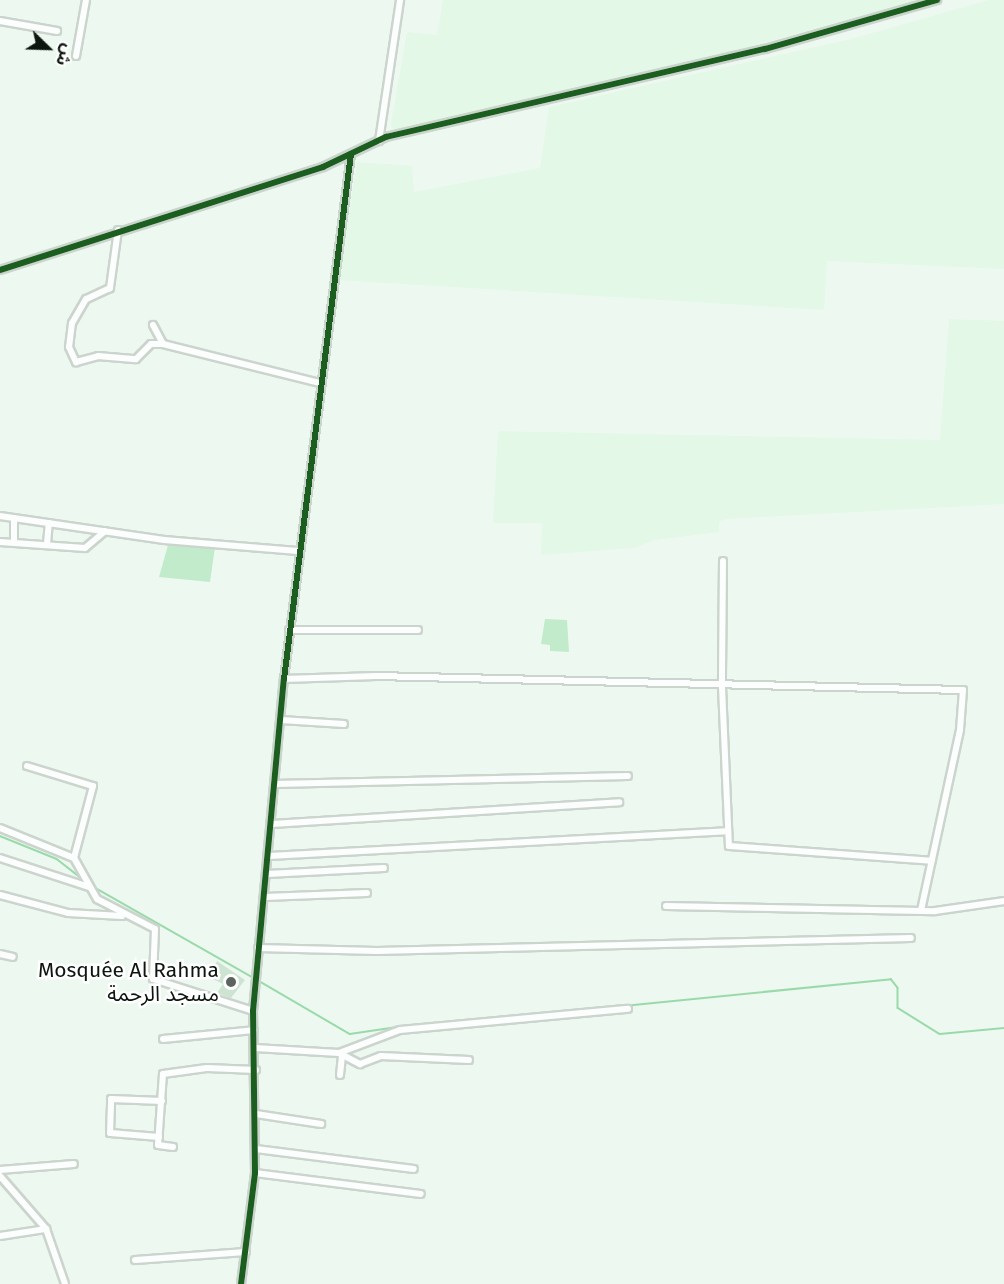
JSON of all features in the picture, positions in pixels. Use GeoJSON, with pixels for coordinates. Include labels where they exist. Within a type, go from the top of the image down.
{"type":"FeatureCollection","features":[{"type":"Feature","properties":{"kind":"street"},"geometry":{"type":"LineString","coordinates":[[76,56],[86,0]]}},
{"type":"Feature","properties":{"kind":"street"},"geometry":{"type":"LineString","coordinates":[[379,141],[400,0]]}},
{"type":"Feature","properties":{"kind":"street"},"geometry":{"type":"LineString","coordinates":[[0,270],[351,154],[379,141],[765,49],[937,0]]}},
{"type":"Feature","properties":{"kind":"street"},"geometry":{"type":"LineString","coordinates":[[0,21],[57,31]]}},
{"type":"Feature","properties":{"kind":"street"},"geometry":{"type":"LineString","coordinates":[[240,1284],[255,1173],[256,1070],[253,1011],[256,967],[269,856],[284,679],[319,383],[351,154]]}},
{"type":"Feature","properties":{"kind":"street"},"geometry":{"type":"LineString","coordinates":[[118,230],[110,288],[86,299],[77,310],[69,335],[70,354],[82,363],[98,356],[136,359],[151,344],[163,344],[319,383]]}},
{"type":"Feature","properties":{"kind":"street"},"geometry":{"type":"LineString","coordinates":[[153,325],[163,344]]}},
{"type":"Feature","properties":{"kind":"street"},"geometry":{"type":"LineString","coordinates":[[0,516],[105,531],[298,550]]}},
{"type":"Feature","properties":{"kind":"street"},"geometry":{"type":"LineString","coordinates":[[14,518],[14,542]]}},
{"type":"Feature","properties":{"kind":"street"},"geometry":{"type":"LineString","coordinates":[[47,544],[49,523]]}},
{"type":"Feature","properties":{"kind":"street"},"geometry":{"type":"LineString","coordinates":[[0,542],[85,548],[105,531]]}},
{"type":"Feature","properties":{"kind":"street"},"geometry":{"type":"LineString","coordinates":[[723,561],[722,687],[726,831],[729,846],[741,849],[931,861]]}},
{"type":"Feature","properties":{"kind":"street"},"geometry":{"type":"LineString","coordinates":[[289,630],[418,630]]}},
{"type":"Feature","properties":{"kind":"street"},"geometry":{"type":"LineString","coordinates":[[284,679],[376,676],[722,687],[963,690],[965,702],[921,910]]}},
{"type":"Feature","properties":{"kind":"street"},"geometry":{"type":"LineString","coordinates":[[281,720],[344,724]]}},
{"type":"Feature","properties":{"kind":"street"},"geometry":{"type":"LineString","coordinates":[[27,766],[93,786],[75,858],[97,899],[157,933],[153,979],[253,1011]]}},
{"type":"Feature","properties":{"kind":"street"},"geometry":{"type":"LineString","coordinates":[[275,784],[628,776]]}},
{"type":"Feature","properties":{"kind":"street"},"geometry":{"type":"LineString","coordinates":[[272,824],[619,802]]}},
{"type":"Feature","properties":{"kind":"street"},"geometry":{"type":"LineString","coordinates":[[0,828],[75,858]]}},
{"type":"Feature","properties":{"kind":"street"},"geometry":{"type":"LineString","coordinates":[[269,856],[726,831]]}},
{"type":"Feature","properties":{"kind":"street"},"geometry":{"type":"LineString","coordinates":[[0,858],[89,887]]}},
{"type":"Feature","properties":{"kind":"street"},"geometry":{"type":"LineString","coordinates":[[267,874],[384,868]]}},
{"type":"Feature","properties":{"kind":"street"},"geometry":{"type":"LineString","coordinates":[[265,897],[367,893]]}},
{"type":"Feature","properties":{"kind":"street"},"geometry":{"type":"LineString","coordinates":[[0,895],[68,914],[126,916]]}},
{"type":"Feature","properties":{"kind":"street"},"geometry":{"type":"LineString","coordinates":[[666,906],[921,910],[1004,901]]}},
{"type":"Feature","properties":{"kind":"street"},"geometry":{"type":"LineString","coordinates":[[258,948],[368,951],[911,938]]}},
{"type":"Feature","properties":{"kind":"street"},"geometry":{"type":"LineString","coordinates":[[0,954],[14,957]]}},
{"type":"Feature","properties":{"kind":"street"},"geometry":{"type":"LineString","coordinates":[[340,1055],[400,1030],[628,1009]]}},
{"type":"Feature","properties":{"kind":"street"},"geometry":{"type":"LineString","coordinates":[[163,1039],[254,1030]]}},
{"type":"Feature","properties":{"kind":"street"},"geometry":{"type":"LineString","coordinates":[[255,1048],[340,1055],[360,1064],[381,1056],[469,1060]]}},
{"type":"Feature","properties":{"kind":"street"},"geometry":{"type":"LineString","coordinates":[[340,1055],[340,1075]]}},
{"type":"Feature","properties":{"kind":"street"},"geometry":{"type":"LineString","coordinates":[[173,1147],[160,1146],[163,1074],[207,1068],[256,1070]]}},
{"type":"Feature","properties":{"kind":"street"},"geometry":{"type":"LineString","coordinates":[[159,1137],[110,1133],[111,1099],[162,1101]]}},
{"type":"Feature","properties":{"kind":"street"},"geometry":{"type":"LineString","coordinates":[[256,1114],[321,1124]]}},
{"type":"Feature","properties":{"kind":"street"},"geometry":{"type":"LineString","coordinates":[[256,1149],[414,1169]]}},
{"type":"Feature","properties":{"kind":"street"},"geometry":{"type":"LineString","coordinates":[[0,1170],[74,1164]]}},
{"type":"Feature","properties":{"kind":"street"},"geometry":{"type":"LineString","coordinates":[[255,1173],[421,1194]]}},
{"type":"Feature","properties":{"kind":"street"},"geometry":{"type":"LineString","coordinates":[[0,1176],[46,1229],[65,1284]]}},
{"type":"Feature","properties":{"kind":"street"},"geometry":{"type":"LineString","coordinates":[[0,1236],[46,1229]]}},
{"type":"Feature","properties":{"kind":"street"},"geometry":{"type":"LineString","coordinates":[[135,1260],[246,1252]]}},
{"type":"Feature","properties":{"kind":"shaded area"},"geometry":{"type":"Polygon","coordinates":[[[443,0],[918,0],[691,63],[394,130],[391,124],[407,32],[437,35],[443,0]]]}},
{"type":"Feature","properties":{"kind":"shaded area"},"geometry":{"type":"Polygon","coordinates":[[[989,0],[1004,0],[1004,269],[827,261],[824,310],[338,280],[357,162],[412,166],[414,192],[540,168],[549,107],[851,39],[989,0]]]}},
{"type":"Feature","properties":{"kind":"shaded area"},"geometry":{"type":"Polygon","coordinates":[[[949,319],[1004,321],[1004,504],[726,519],[719,522],[719,532],[655,540],[634,548],[541,555],[542,523],[493,523],[498,431],[940,440],[949,319]]]}},
{"type":"Feature","properties":{"kind":"green space"},"geometry":{"type":"Polygon","coordinates":[[[168,545],[215,547],[210,582],[159,577],[168,545]]]}},
{"type":"Feature","properties":{"kind":"green space"},"geometry":{"type":"Polygon","coordinates":[[[545,619],[567,620],[569,652],[550,651],[550,645],[541,644],[545,619]]]}},
{"type":"Feature","properties":{"kind":"building","name":"Mosquée Al Rahma مسجد الرحمة"},"geometry":{"type":"Polygon","coordinates":[[[217,961],[245,980],[231,998],[217,993],[223,984],[209,977],[217,961]]]}},
{"type":"Feature","properties":{"kind":"waterway"},"geometry":{"type":"LineString","coordinates":[[0,836],[57,859],[81,878]]}},
{"type":"Feature","properties":{"kind":"waterway"},"geometry":{"type":"LineString","coordinates":[[92,886],[252,977]]}},
{"type":"Feature","properties":{"kind":"waterway"},"geometry":{"type":"LineString","coordinates":[[513,1017],[891,979],[898,988],[898,1008],[940,1034],[1004,1028]]}},
{"type":"Feature","properties":{"kind":"waterway"},"geometry":{"type":"LineString","coordinates":[[259,981],[350,1034],[398,1027]]}},
{"type":"Feature","properties":{"kind":"cycle path"},"geometry":{"type":"LineString","coordinates":[[0,270],[323,167],[386,137],[765,49],[937,0]]}},
{"type":"Feature","properties":{"kind":"cycle path"},"geometry":{"type":"LineString","coordinates":[[241,1284],[255,1173],[253,1011],[284,679],[351,154]]}},
{"type":"Feature","properties":{"kind":"place","name":"Mosquée Al Rahma مسجد الرحمة"},"geometry":{"type":"Point","coordinates":[231,982]}}]}
